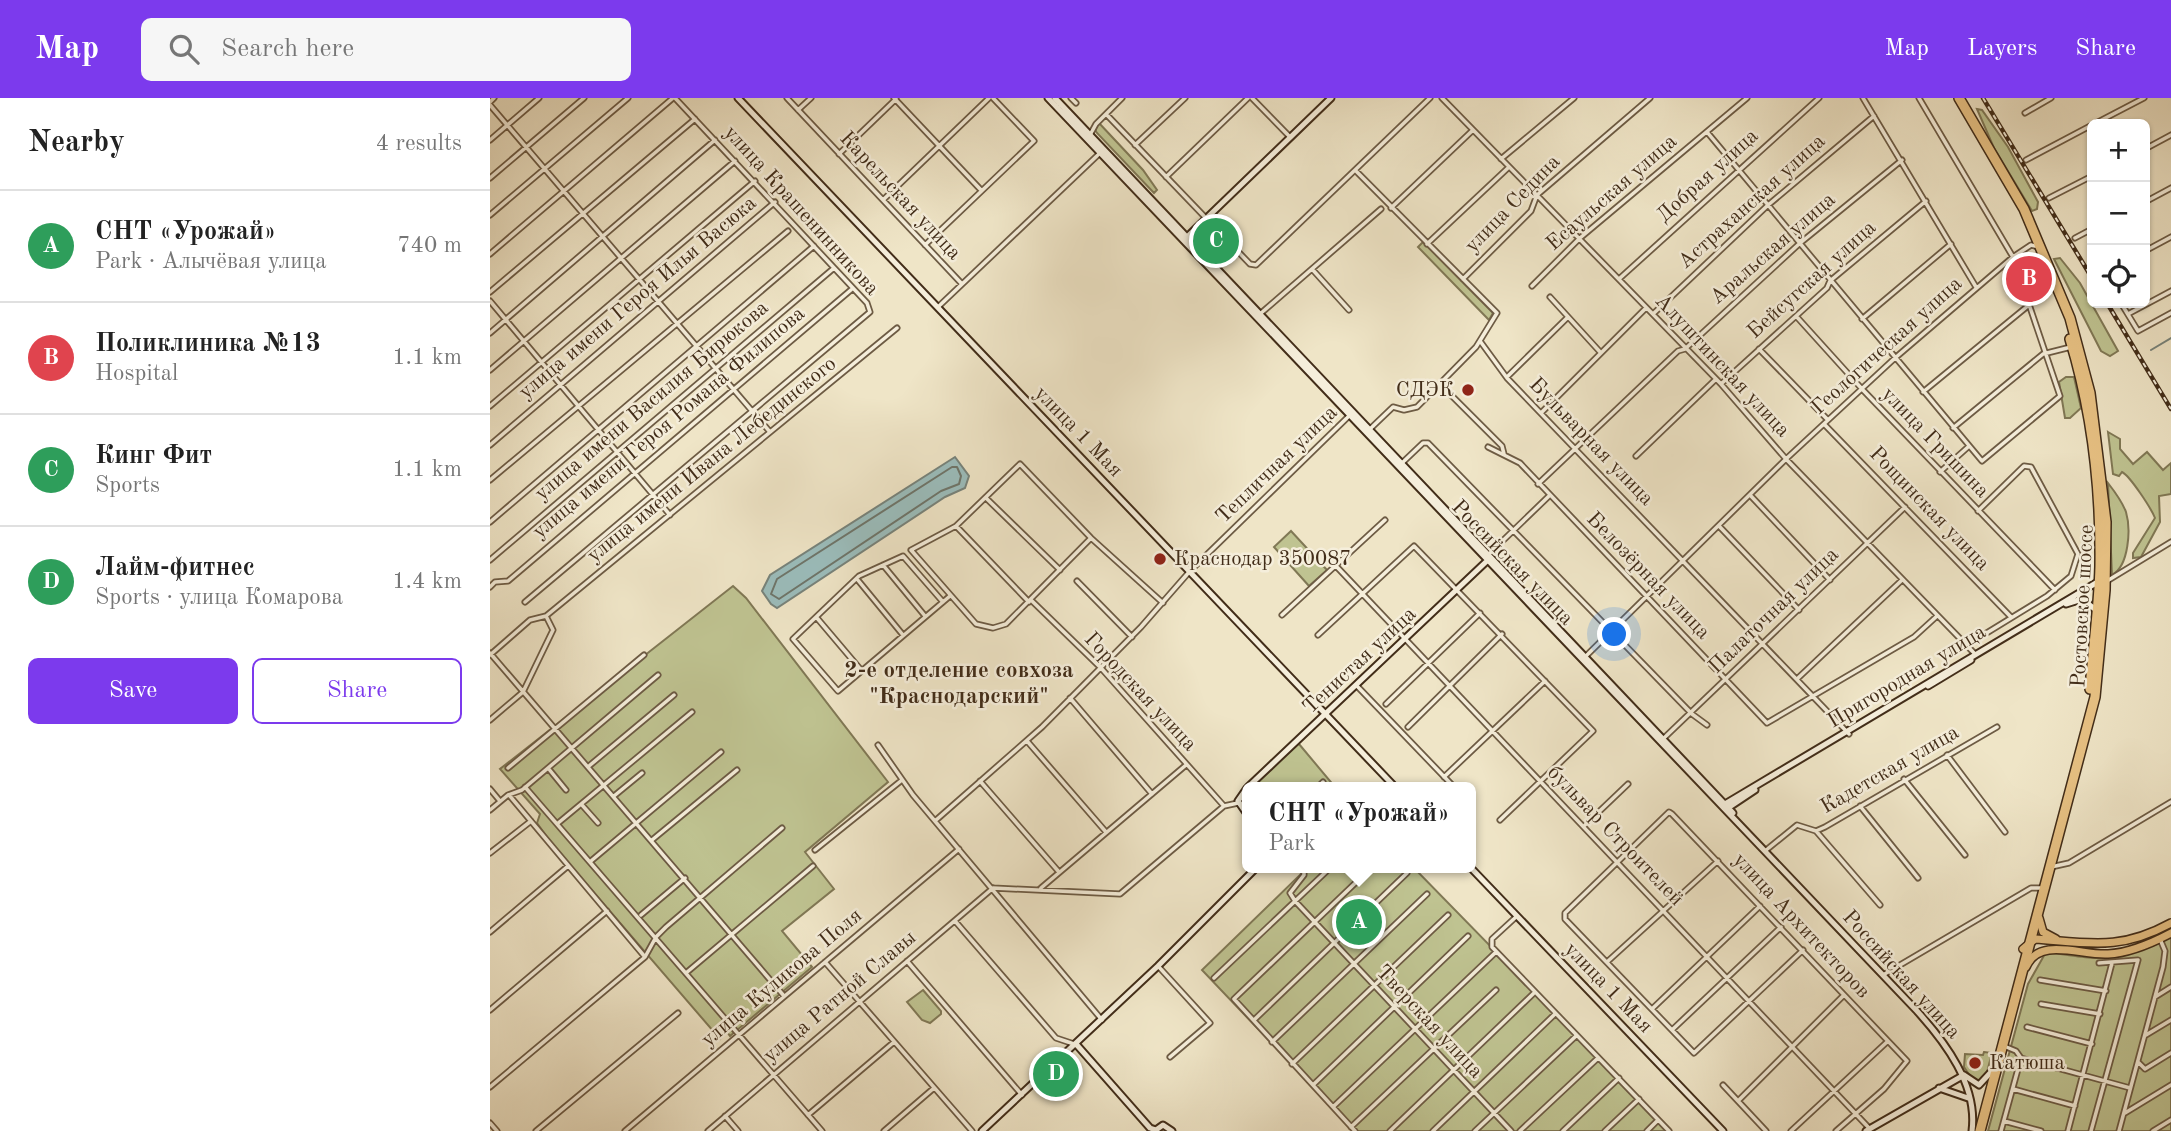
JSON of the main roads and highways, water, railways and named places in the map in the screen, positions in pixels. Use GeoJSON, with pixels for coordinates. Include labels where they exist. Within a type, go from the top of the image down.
{"type":"FeatureCollection","features":[{"type":"Feature","properties":{"kind":"highway","name":"Ростовское шоссе"},"geometry":{"type":"LineString","coordinates":[[1957,98],[2020,212],[2073,346],[2095,463],[2104,580],[2096,612],[2089,696],[2039,911],[2027,941],[1976,1129]]}},
{"type":"Feature","properties":{"kind":"highway","name":"Ростовское шоссе"},"geometry":{"type":"LineString","coordinates":[[1957,98],[2024,209],[2054,276],[2079,347],[2090,393],[2102,472],[2104,580],[2095,697],[2040,888],[2003,1045],[1976,1129]]}},
{"type":"Feature","properties":{"kind":"main road"},"geometry":{"type":"LineString","coordinates":[[2039,911],[2043,932],[2067,942]]}},
{"type":"Feature","properties":{"kind":"main road"},"geometry":{"type":"LineString","coordinates":[[2027,941],[2035,939],[2117,944],[2147,936],[2171,923]]}},
{"type":"Feature","properties":{"kind":"main road"},"geometry":{"type":"LineString","coordinates":[[2012,1007],[2029,961],[2045,950],[2107,954],[2138,948],[2171,933]]}},
{"type":"Feature","properties":{"kind":"main road"},"geometry":{"type":"LineString","coordinates":[[2027,941],[2090,953]]}},
{"type":"Feature","properties":{"kind":"water"},"geometry":{"type":"Polygon","coordinates":[[[955,457],[969,476],[965,488],[945,497],[777,608],[771,604],[762,591],[770,575],[955,457]]]}},
{"type":"Feature","properties":{"kind":"waterway"},"geometry":{"type":"LineString","coordinates":[[2151,350],[2171,338]]}},
{"type":"Feature","properties":{"kind":"railway"},"geometry":{"type":"LineString","coordinates":[[1983,98],[2087,270]]}},
{"type":"Feature","properties":{"kind":"railway"},"geometry":{"type":"LineString","coordinates":[[2110,308],[2171,409]]}},
{"type":"Feature","properties":{"kind":"place","name":"Кинг Фит"},"geometry":{"type":"Point","coordinates":[1216,241]}},
{"type":"Feature","properties":{"kind":"place","name":"Поликлиника №13"},"geometry":{"type":"Point","coordinates":[2029,279]}},
{"type":"Feature","properties":{"kind":"place","name":"СДЭК"},"geometry":{"type":"Point","coordinates":[1468,390]}},
{"type":"Feature","properties":{"kind":"place","name":"Краснодар 350087"},"geometry":{"type":"Point","coordinates":[1160,559]}},
{"type":"Feature","properties":{"kind":"place","name":"СНТ «Урожай»"},"geometry":{"type":"Point","coordinates":[1359,922]}},
{"type":"Feature","properties":{"kind":"place","name":"Катюша"},"geometry":{"type":"Point","coordinates":[1975,1063]}},
{"type":"Feature","properties":{"kind":"place","name":"Лайм-фитнес"},"geometry":{"type":"Point","coordinates":[1056,1074]}},
{"type":"Feature","properties":{"kind":"district","name":"2-е отделение совхоза \"Краснодарский\""},"geometry":{"type":"Point","coordinates":[959,683]}}]}
